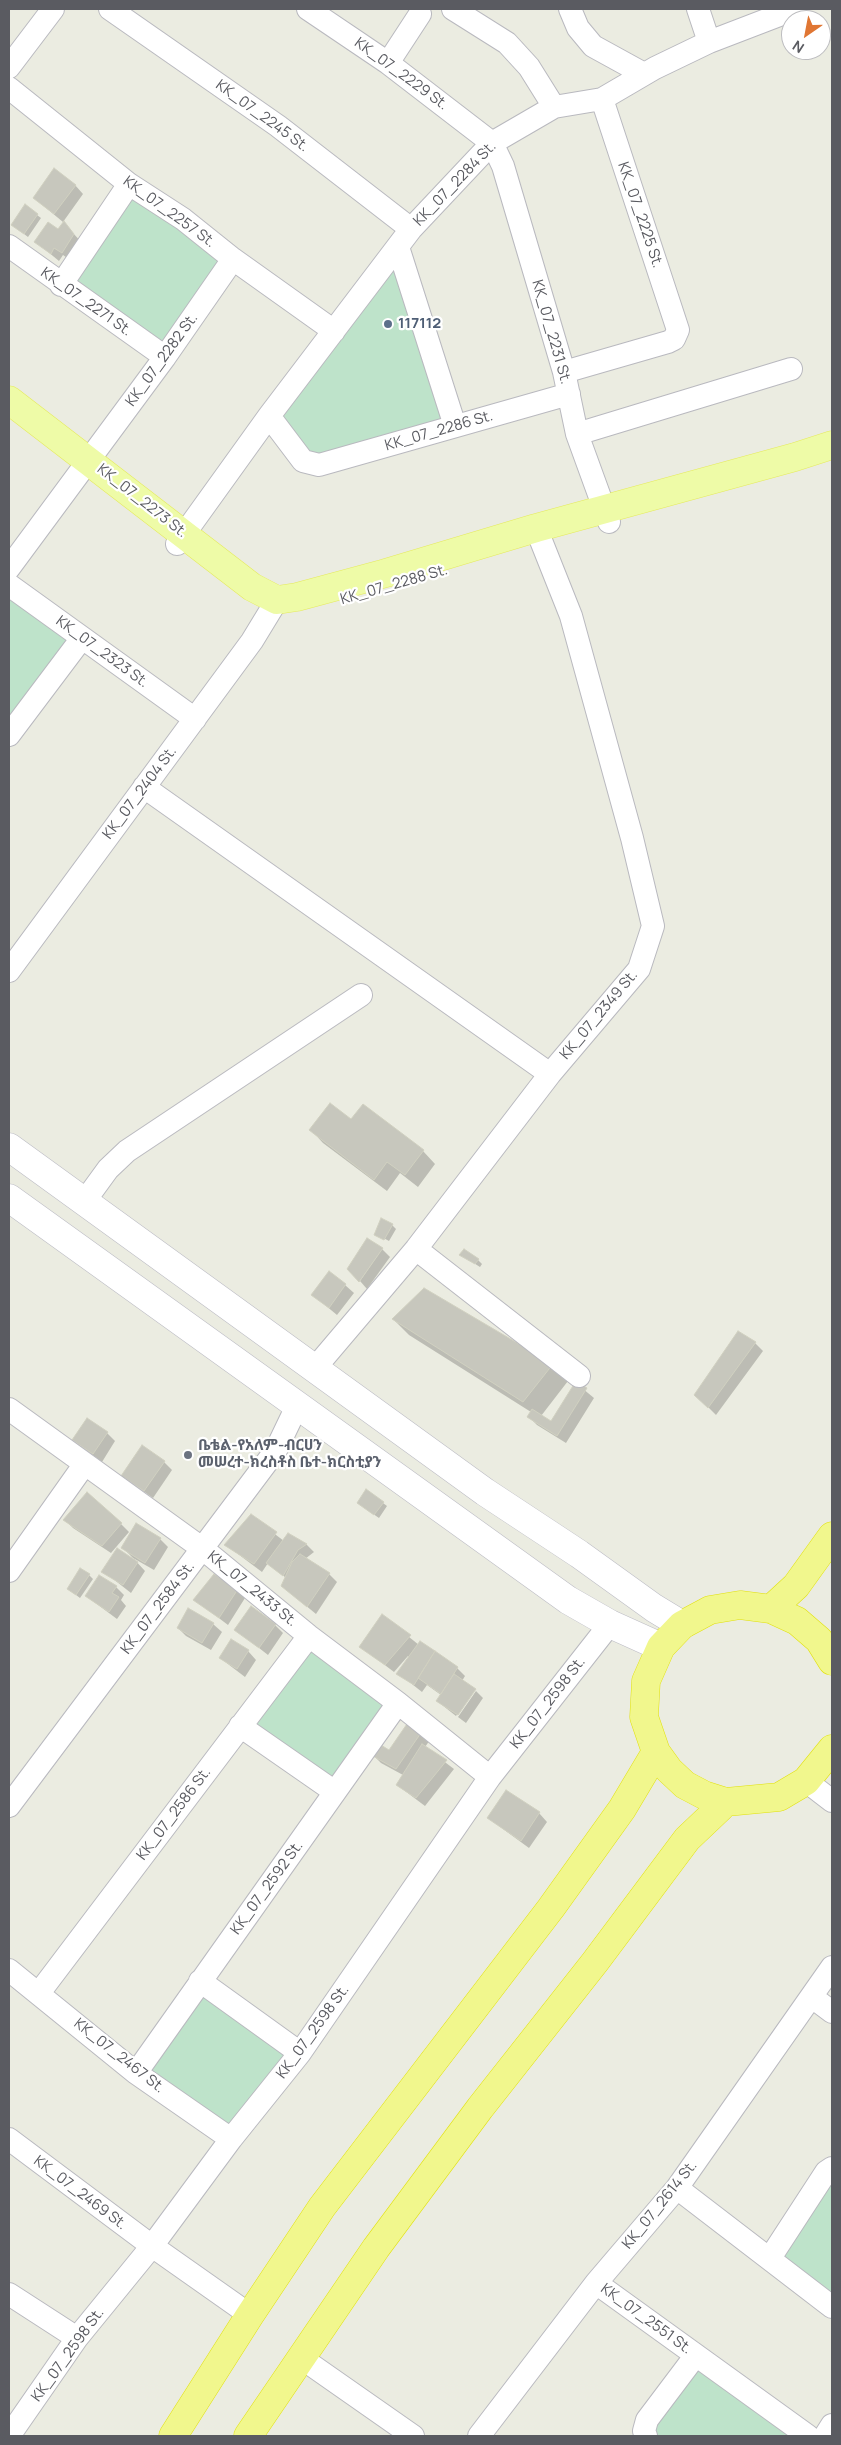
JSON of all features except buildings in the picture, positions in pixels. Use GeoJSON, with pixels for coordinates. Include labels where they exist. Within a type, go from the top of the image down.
{"type":"FeatureCollection","features":[{"type":"Feature","properties":{"kind":"highway"},"geometry":{"type":"LineString","coordinates":[[771,1609],[796,1586],[832,1536]]}},
{"type":"Feature","properties":{"kind":"highway"},"geometry":{"type":"LineString","coordinates":[[832,1661],[819,1640],[797,1621],[771,1609],[740,1605],[710,1610],[682,1625],[661,1648],[646,1681],[644,1717],[656,1752],[669,1770],[685,1784],[704,1796],[726,1802],[779,1797],[806,1781],[832,1749]]}},
{"type":"Feature","properties":{"kind":"highway"},"geometry":{"type":"LineString","coordinates":[[173,2436],[322,2207],[551,1908],[622,1809],[656,1752]]}},
{"type":"Feature","properties":{"kind":"highway"},"geometry":{"type":"LineString","coordinates":[[248,2436],[376,2248],[480,2108],[595,1962],[687,1839],[726,1802]]}},
{"type":"Feature","properties":{"kind":"main road","name":"KK_07_2273 St."},"geometry":{"type":"LineString","coordinates":[[9,400],[85,464],[181,539],[252,587],[274,607]]}},
{"type":"Feature","properties":{"kind":"main road"},"geometry":{"type":"LineString","coordinates":[[9,418],[85,464]]}},
{"type":"Feature","properties":{"kind":"main road","name":"KK_07_2288 St."},"geometry":{"type":"LineString","coordinates":[[274,607],[297,597],[386,573],[539,536],[832,445]]}},
{"type":"Feature","properties":{"kind":"main road","name":"KK_07_2288 St."},"geometry":{"type":"LineString","coordinates":[[607,515],[832,460]]}},
{"type":"Feature","properties":{"kind":"street"},"geometry":{"type":"LineString","coordinates":[[9,67],[53,9]]}},
{"type":"Feature","properties":{"kind":"street","name":"KK_07_2245 St."},"geometry":{"type":"LineString","coordinates":[[110,9],[278,126],[404,238]]}},
{"type":"Feature","properties":{"kind":"street","name":"KK_07_2229 St."},"geometry":{"type":"LineString","coordinates":[[308,9],[388,63],[492,143]]}},
{"type":"Feature","properties":{"kind":"street"},"geometry":{"type":"LineString","coordinates":[[453,9],[507,43],[529,67],[554,107]]}},
{"type":"Feature","properties":{"kind":"street"},"geometry":{"type":"LineString","coordinates":[[570,9],[578,28],[593,46],[644,74]]}},
{"type":"Feature","properties":{"kind":"street"},"geometry":{"type":"LineString","coordinates":[[698,9],[709,42]]}},
{"type":"Feature","properties":{"kind":"street","name":"KK_07_2284 St."},"geometry":{"type":"LineString","coordinates":[[181,539],[269,416],[404,238],[492,143],[554,107],[602,99],[644,74],[709,42],[795,9]]}},
{"type":"Feature","properties":{"kind":"street"},"geometry":{"type":"LineString","coordinates":[[388,63],[420,14]]}},
{"type":"Feature","properties":{"kind":"street","name":"KK_07_2257 St."},"geometry":{"type":"LineString","coordinates":[[9,88],[129,184],[183,219],[233,259],[334,331]]}},
{"type":"Feature","properties":{"kind":"street","name":"KK_07_2225 St."},"geometry":{"type":"LineString","coordinates":[[564,372],[668,342],[674,339],[678,330],[602,99]]}},
{"type":"Feature","properties":{"kind":"street","name":"KK_07_2231 St."},"geometry":{"type":"LineString","coordinates":[[492,143],[503,166],[564,372],[577,434],[607,515]]}},
{"type":"Feature","properties":{"kind":"street"},"geometry":{"type":"LineString","coordinates":[[61,285],[129,184]]}},
{"type":"Feature","properties":{"kind":"street"},"geometry":{"type":"LineString","coordinates":[[404,238],[455,426]]}},
{"type":"Feature","properties":{"kind":"street","name":"KK_07_2271 St."},"geometry":{"type":"LineString","coordinates":[[9,246],[164,357]]}},
{"type":"Feature","properties":{"kind":"street","name":"KK_07_2282 St."},"geometry":{"type":"LineString","coordinates":[[9,568],[164,357],[233,259]]}},
{"type":"Feature","properties":{"kind":"street"},"geometry":{"type":"LineString","coordinates":[[577,434],[791,369]]}},
{"type":"Feature","properties":{"kind":"street","name":"KK_07_2286 St."},"geometry":{"type":"LineString","coordinates":[[269,416],[298,456],[308,464],[319,465],[569,394]]}},
{"type":"Feature","properties":{"kind":"street","name":"KK_07_2349 St."},"geometry":{"type":"LineString","coordinates":[[315,1368],[416,1250],[550,1074],[639,969],[653,926],[632,838],[572,616],[539,536]]}},
{"type":"Feature","properties":{"kind":"street","name":"KK_07_2323 St."},"geometry":{"type":"LineString","coordinates":[[9,585],[196,719]]}},
{"type":"Feature","properties":{"kind":"street","name":"KK_07_2404 St."},"geometry":{"type":"LineString","coordinates":[[11,961],[196,719],[274,607]]}},
{"type":"Feature","properties":{"kind":"street"},"geometry":{"type":"LineString","coordinates":[[9,735],[82,638]]}},
{"type":"Feature","properties":{"kind":"street"},"geometry":{"type":"LineString","coordinates":[[144,787],[550,1074]]}},
{"type":"Feature","properties":{"kind":"street"},"geometry":{"type":"LineString","coordinates":[[84,1202],[108,1169],[127,1151],[361,995]]}},
{"type":"Feature","properties":{"kind":"street"},"geometry":{"type":"LineString","coordinates":[[9,1147],[485,1492],[579,1554],[654,1608],[682,1625]]}},
{"type":"Feature","properties":{"kind":"street"},"geometry":{"type":"LineString","coordinates":[[9,1198],[568,1600],[610,1624],[661,1648]]}},
{"type":"Feature","properties":{"kind":"street"},"geometry":{"type":"LineString","coordinates":[[416,1250],[579,1376]]}},
{"type":"Feature","properties":{"kind":"street","name":"KK_07_2584 St."},"geometry":{"type":"LineString","coordinates":[[9,1806],[276,1450],[298,1404]]}},
{"type":"Feature","properties":{"kind":"street","name":"KK_07_2433 St."},"geometry":{"type":"LineString","coordinates":[[9,1409],[84,1465],[203,1549],[309,1636],[398,1703],[490,1777]]}},
{"type":"Feature","properties":{"kind":"street"},"geometry":{"type":"LineString","coordinates":[[12,1560],[84,1465]]}},
{"type":"Feature","properties":{"kind":"street","name":"KK_07_2598 St."},"geometry":{"type":"LineString","coordinates":[[9,2436],[77,2338],[152,2246],[231,2139],[300,2053],[490,1777],[610,1624]]}},
{"type":"Feature","properties":{"kind":"street","name":"KK_07_2586 St."},"geometry":{"type":"LineString","coordinates":[[39,1993],[309,1636]]}},
{"type":"Feature","properties":{"kind":"street","name":"KK_07_2592 St."},"geometry":{"type":"LineString","coordinates":[[136,2073],[398,1703]]}},
{"type":"Feature","properties":{"kind":"street"},"geometry":{"type":"LineString","coordinates":[[240,1726],[335,1792]]}},
{"type":"Feature","properties":{"kind":"street"},"geometry":{"type":"LineString","coordinates":[[806,1781],[832,1801]]}},
{"type":"Feature","properties":{"kind":"street","name":"KK_07_2614 St."},"geometry":{"type":"LineString","coordinates":[[480,2436],[596,2283],[677,2188],[832,1967]]}},
{"type":"Feature","properties":{"kind":"street","name":"KK_07_2467 St."},"geometry":{"type":"LineString","coordinates":[[9,1970],[136,2073],[231,2139]]}},
{"type":"Feature","properties":{"kind":"street"},"geometry":{"type":"LineString","coordinates":[[200,1981],[300,2053]]}},
{"type":"Feature","properties":{"kind":"street"},"geometry":{"type":"LineString","coordinates":[[812,1997],[832,2012]]}},
{"type":"Feature","properties":{"kind":"street","name":"KK_07_2469 St."},"geometry":{"type":"LineString","coordinates":[[9,2139],[152,2246],[250,2315]]}},
{"type":"Feature","properties":{"kind":"street"},"geometry":{"type":"LineString","coordinates":[[770,2258],[826,2172],[832,2168]]}},
{"type":"Feature","properties":{"kind":"street"},"geometry":{"type":"LineString","coordinates":[[677,2188],[832,2307]]}},
{"type":"Feature","properties":{"kind":"street","name":"KK_07_2551 St."},"geometry":{"type":"LineString","coordinates":[[596,2283],[808,2436]]}},
{"type":"Feature","properties":{"kind":"street"},"geometry":{"type":"LineString","coordinates":[[9,2294],[77,2338]]}},
{"type":"Feature","properties":{"kind":"street","name":"KK_07_2551 St."},"geometry":{"type":"LineString","coordinates":[[645,2434],[647,2420],[696,2355]]}},
{"type":"Feature","properties":{"kind":"street"},"geometry":{"type":"LineString","coordinates":[[300,2357],[413,2436]]}},
{"type":"Feature","properties":{"kind":"street"},"geometry":{"type":"LineString","coordinates":[[825,2436],[832,2425]]}},
{"type":"Feature","properties":{"kind":"green space"},"geometry":{"type":"Polygon","coordinates":[[[129,184],[233,259],[165,357],[61,285],[129,184]]]}},
{"type":"Feature","properties":{"kind":"green space"},"geometry":{"type":"Polygon","coordinates":[[[398,247],[455,426],[308,464],[269,416],[398,247]]]}},
{"type":"Feature","properties":{"kind":"green space"},"geometry":{"type":"Polygon","coordinates":[[[9,585],[82,638],[9,735],[9,585]]]}},
{"type":"Feature","properties":{"kind":"green space"},"geometry":{"type":"Polygon","coordinates":[[[309,1636],[398,1703],[335,1792],[240,1726],[309,1636]]]}},
{"type":"Feature","properties":{"kind":"green space"},"geometry":{"type":"Polygon","coordinates":[[[200,1981],[299,2055],[232,2140],[136,2073],[200,1981]]]}},
{"type":"Feature","properties":{"kind":"green space"},"geometry":{"type":"Polygon","coordinates":[[[832,2170],[832,2307],[770,2258],[832,2170]]]}},
{"type":"Feature","properties":{"kind":"green space"},"geometry":{"type":"Polygon","coordinates":[[[696,2355],[808,2436],[650,2436],[696,2355]]]}},
{"type":"Feature","properties":{"kind":"place","name":"117112"},"geometry":{"type":"Point","coordinates":[388,324]}},
{"type":"Feature","properties":{"kind":"place","name":"ቤቴል-የአለም-ብርሀን መሠረተ-ክረስቶስ ቤተ-ክርስቲያን"},"geometry":{"type":"Point","coordinates":[188,1455]}}]}
